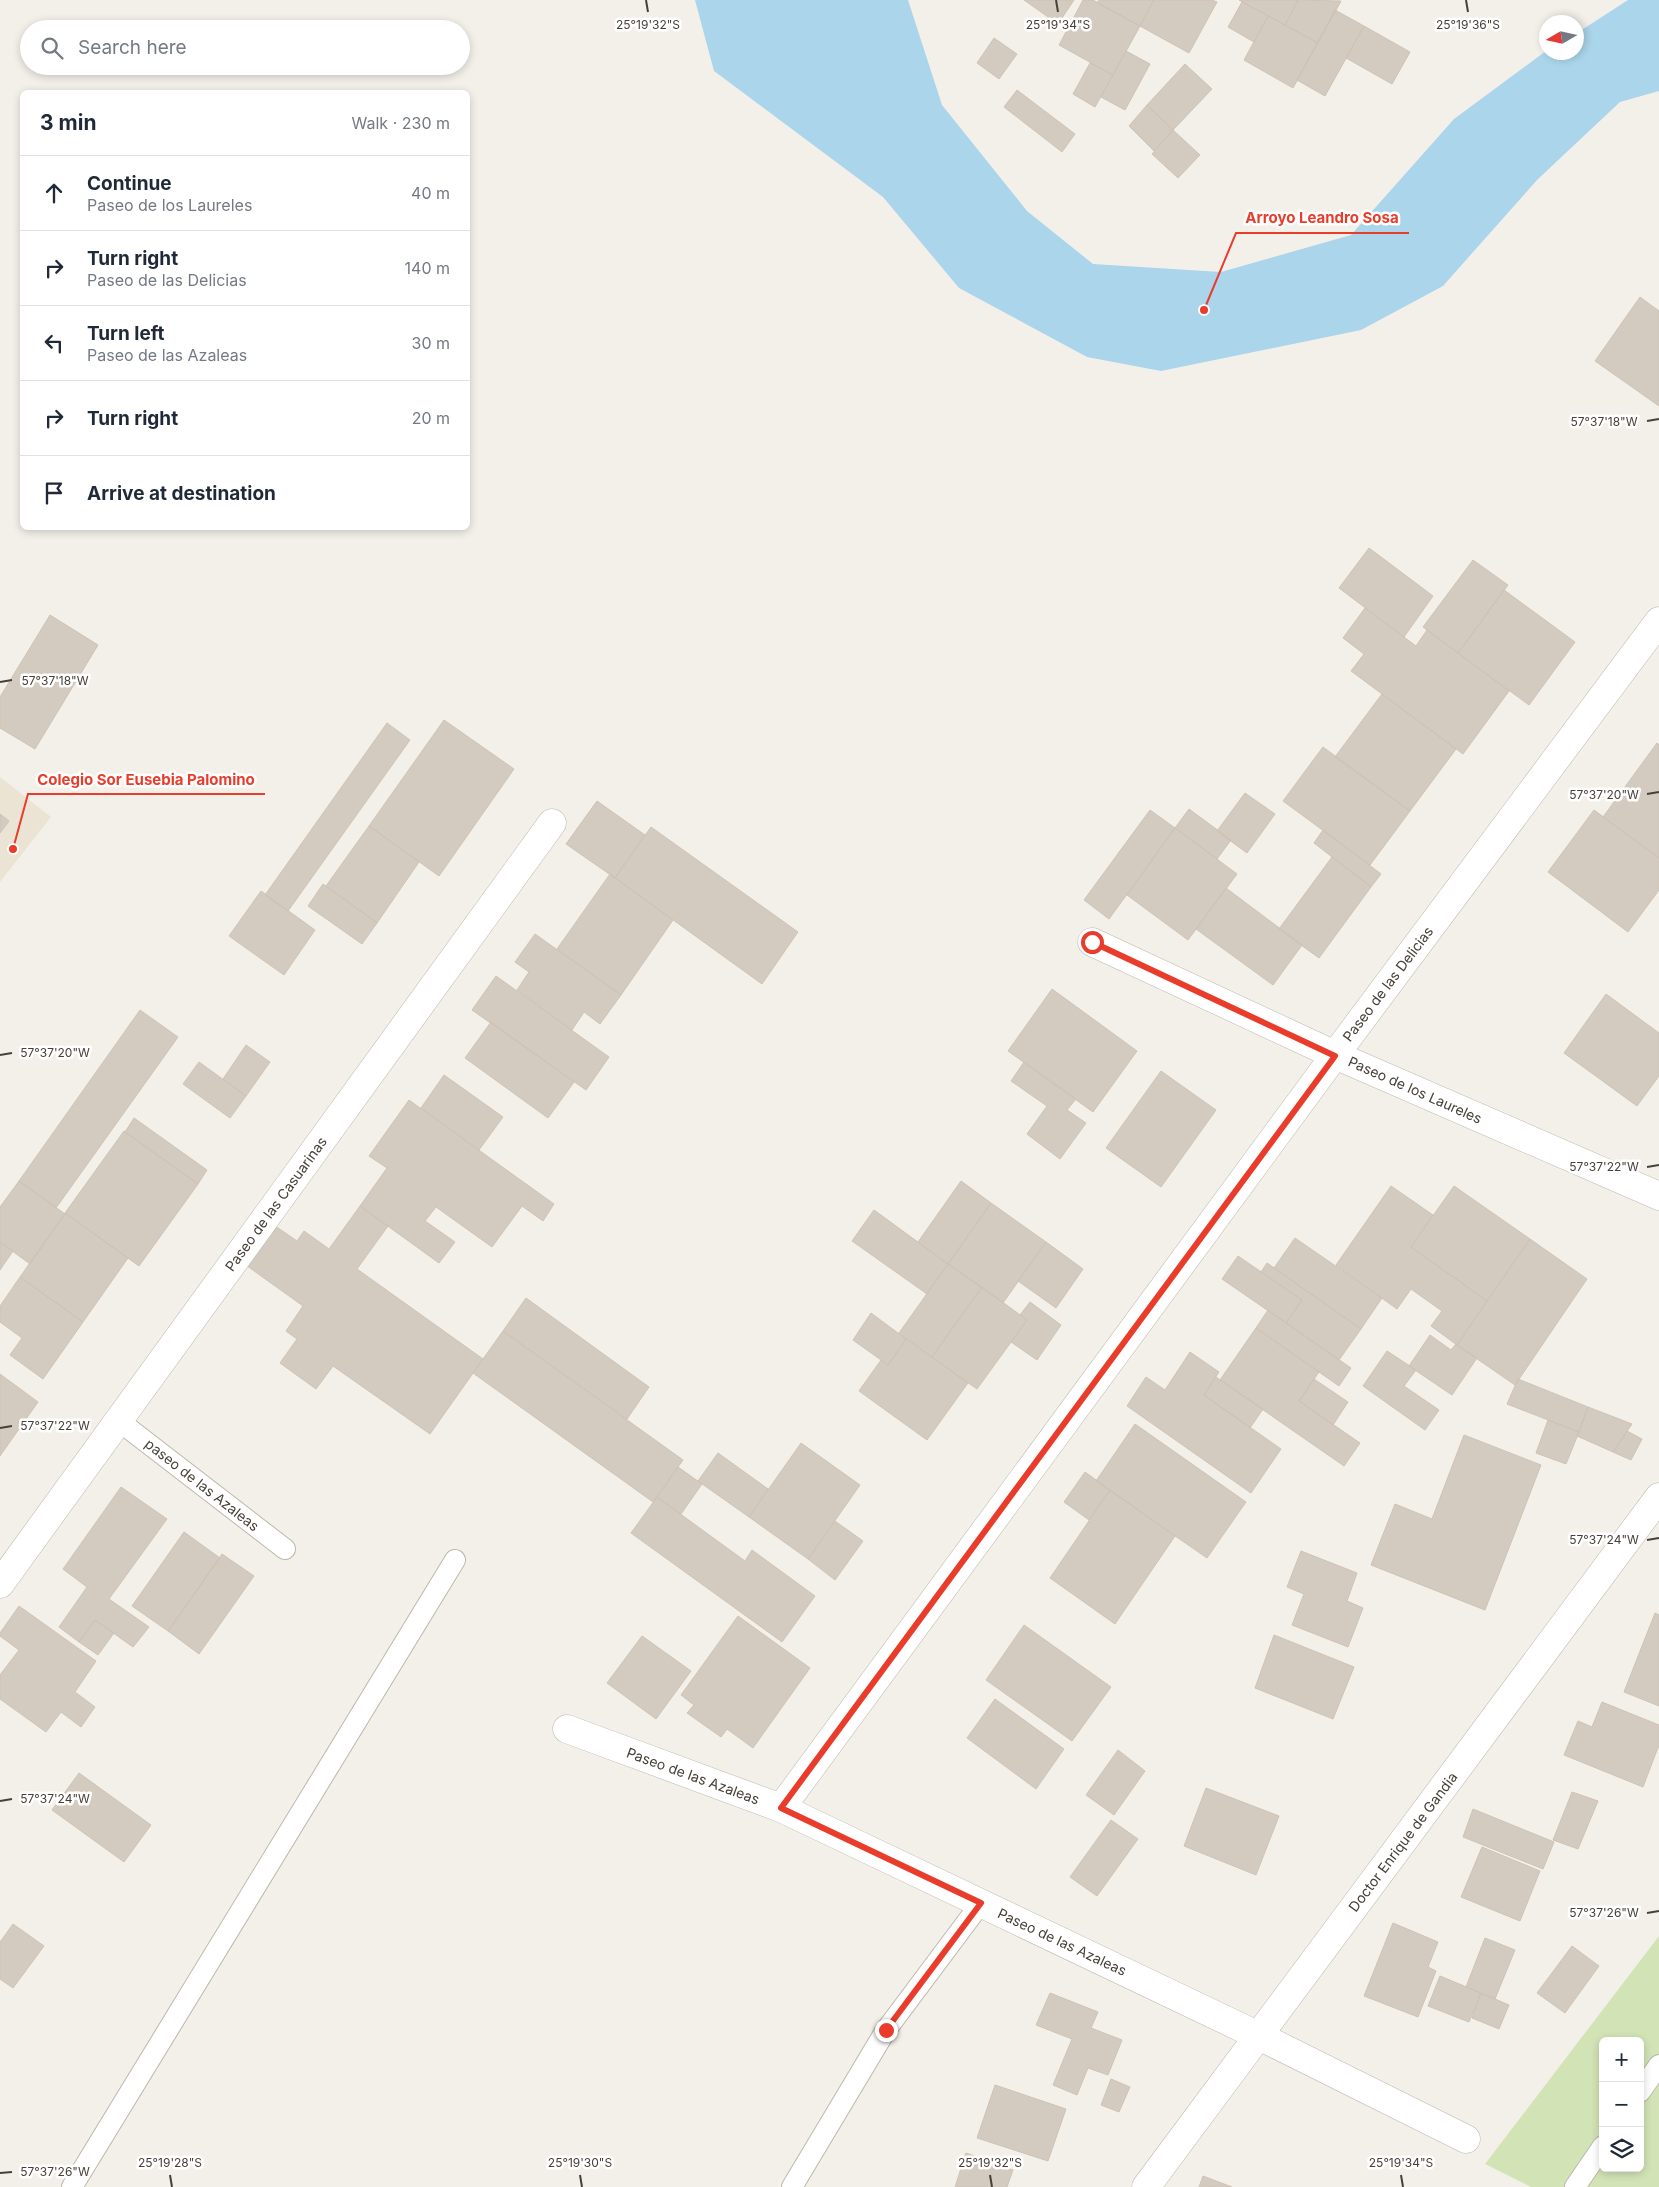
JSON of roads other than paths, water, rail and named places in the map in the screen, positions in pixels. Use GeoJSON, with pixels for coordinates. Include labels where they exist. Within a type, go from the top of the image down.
{"type":"FeatureCollection","features":[{"type":"Feature","properties":{"kind":"street","name":"Paseo de las Delicias"},"geometry":{"type":"LineString","coordinates":[[781,1808],[1335,1056],[1659,621]]}},
{"type":"Feature","properties":{"kind":"street","name":"Paseo de las Casuarinas"},"geometry":{"type":"LineString","coordinates":[[0,1584],[552,823]]}},
{"type":"Feature","properties":{"kind":"street","name":"Paseo de los Laureles"},"geometry":{"type":"LineString","coordinates":[[1092,942],[1335,1056],[1659,1196]]}},
{"type":"Feature","properties":{"kind":"street","name":"Doctor Enrique de Gandia"},"geometry":{"type":"LineString","coordinates":[[1146,2187],[1659,1497]]}},
{"type":"Feature","properties":{"kind":"street","name":"Paseo de las Azaleas"},"geometry":{"type":"LineString","coordinates":[[567,1729],[781,1808],[1259,2036],[1466,2139]]}},
{"type":"Feature","properties":{"kind":"lane","name":"paseo de las Azaleas"},"geometry":{"type":"LineString","coordinates":[[119,1421],[285,1549]]}},
{"type":"Feature","properties":{"kind":"lane"},"geometry":{"type":"LineString","coordinates":[[72,2187],[455,1560]]}},
{"type":"Feature","properties":{"kind":"lane"},"geometry":{"type":"LineString","coordinates":[[792,2187],[886,2030],[981,1903]]}},
{"type":"Feature","properties":{"kind":"lane"},"geometry":{"type":"LineString","coordinates":[[1644,2086],[1659,2065]]}},
{"type":"Feature","properties":{"kind":"lane"},"geometry":{"type":"LineString","coordinates":[[1574,2187],[1599,2152]]}},
{"type":"Feature","properties":{"kind":"water"},"geometry":{"type":"Polygon","coordinates":[[[695,0],[908,0],[942,105],[1027,211],[1093,264],[1221,272],[1351,235],[1454,119],[1539,56],[1539,60],[1584,60],[1584,28],[1628,0],[1659,0],[1659,91],[1620,102],[1537,180],[1443,286],[1361,330],[1161,371],[1087,357],[959,288],[883,197],[714,71],[695,0]]]}},
{"type":"Feature","properties":{"kind":"place","name":"Arroyo Leandro Sosa"},"geometry":{"type":"Point","coordinates":[1204,310]}},
{"type":"Feature","properties":{"kind":"place","name":"Colegio Sor Eusebia Palomino"},"geometry":{"type":"Point","coordinates":[13,849]}}]}
